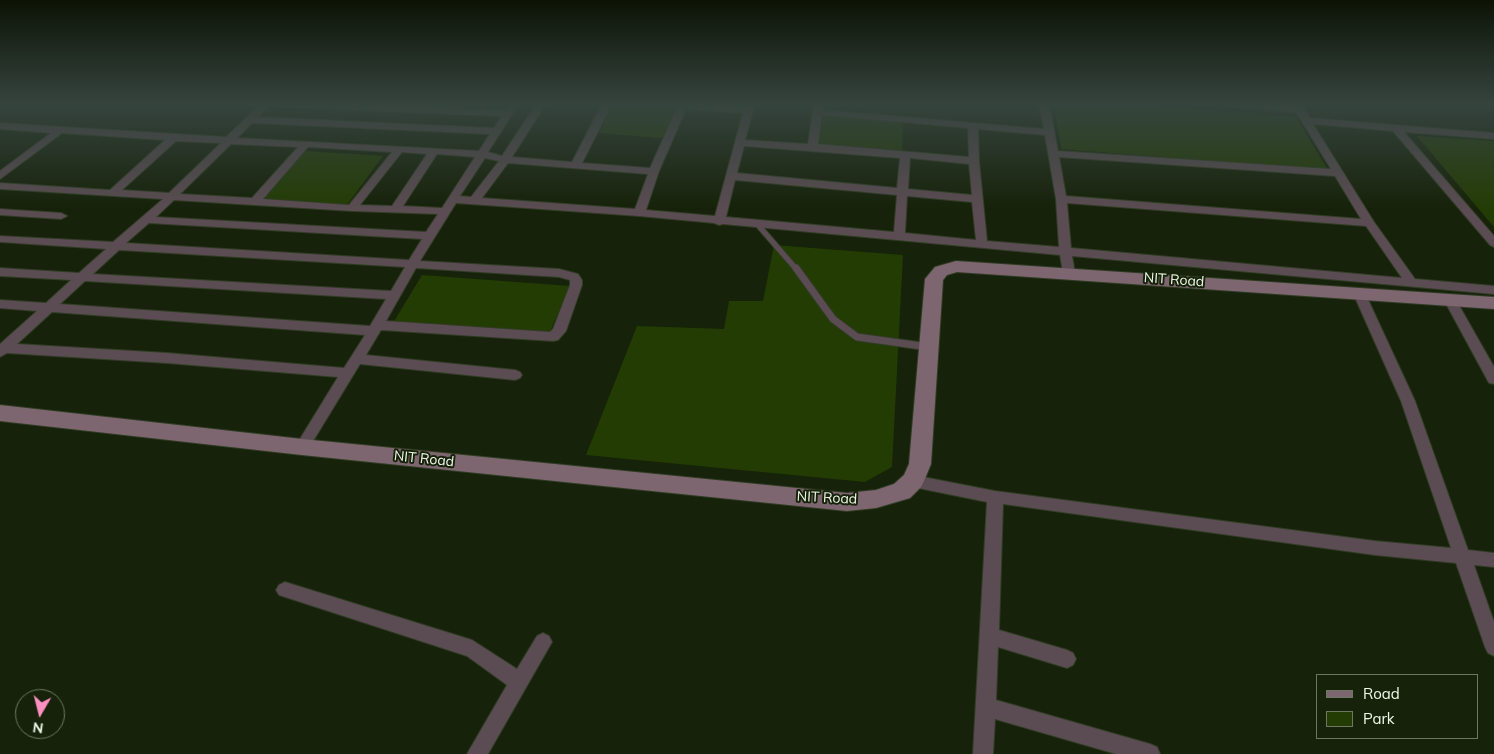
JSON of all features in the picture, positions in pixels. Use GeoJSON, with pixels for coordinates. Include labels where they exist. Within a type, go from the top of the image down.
{"type":"FeatureCollection","features":[{"type":"Feature","properties":{"kind":"main road","name":"NIT Road"},"geometry":{"type":"LineString","coordinates":[[0,413],[302,447],[847,502],[876,499],[902,491],[913,481],[920,464],[934,279],[941,271],[956,266],[1494,303]]}},
{"type":"Feature","properties":{"kind":"street"},"geometry":{"type":"LineString","coordinates":[[0,176],[48,139]]}},
{"type":"Feature","properties":{"kind":"street"},"geometry":{"type":"LineString","coordinates":[[113,193],[172,139]]}},
{"type":"Feature","properties":{"kind":"street"},"geometry":{"type":"LineString","coordinates":[[215,139],[482,154],[505,160],[654,171]]}},
{"type":"Feature","properties":{"kind":"street"},"geometry":{"type":"LineString","coordinates":[[302,447],[376,328],[445,211],[492,139]]}},
{"type":"Feature","properties":{"kind":"street"},"geometry":{"type":"LineString","coordinates":[[474,201],[518,139]]}},
{"type":"Feature","properties":{"kind":"street"},"geometry":{"type":"LineString","coordinates":[[576,165],[589,139]]}},
{"type":"Feature","properties":{"kind":"street"},"geometry":{"type":"LineString","coordinates":[[639,214],[654,171],[668,139]]}},
{"type":"Feature","properties":{"kind":"street"},"geometry":{"type":"LineString","coordinates":[[719,222],[740,139]]}},
{"type":"Feature","properties":{"kind":"street"},"geometry":{"type":"LineString","coordinates":[[813,147],[814,139]]}},
{"type":"Feature","properties":{"kind":"street"},"geometry":{"type":"LineString","coordinates":[[973,139],[982,245]]}},
{"type":"Feature","properties":{"kind":"street"},"geometry":{"type":"LineString","coordinates":[[1050,139],[1061,199],[1065,251],[1069,273]]}},
{"type":"Feature","properties":{"kind":"street"},"geometry":{"type":"LineString","coordinates":[[1319,139],[1369,223],[1411,282]]}},
{"type":"Feature","properties":{"kind":"street"},"geometry":{"type":"LineString","coordinates":[[1406,139],[1494,243]]}},
{"type":"Feature","properties":{"kind":"street"},"geometry":{"type":"LineString","coordinates":[[2,350],[146,220],[230,140]]}},
{"type":"Feature","properties":{"kind":"street"},"geometry":{"type":"LineString","coordinates":[[255,202],[306,144]]}},
{"type":"Feature","properties":{"kind":"street"},"geometry":{"type":"LineString","coordinates":[[739,144],[813,147],[974,161]]}},
{"type":"Feature","properties":{"kind":"street"},"geometry":{"type":"LineString","coordinates":[[352,208],[399,149]]}},
{"type":"Feature","properties":{"kind":"street"},"geometry":{"type":"LineString","coordinates":[[395,210],[434,151]]}},
{"type":"Feature","properties":{"kind":"street"},"geometry":{"type":"LineString","coordinates":[[1053,154],[1340,173]]}},
{"type":"Feature","properties":{"kind":"street"},"geometry":{"type":"LineString","coordinates":[[899,237],[905,156]]}},
{"type":"Feature","properties":{"kind":"street"},"geometry":{"type":"LineString","coordinates":[[731,176],[978,199]]}},
{"type":"Feature","properties":{"kind":"street"},"geometry":{"type":"LineString","coordinates":[[0,186],[352,208],[445,211]]}},
{"type":"Feature","properties":{"kind":"street"},"geometry":{"type":"LineString","coordinates":[[453,199],[1494,290]]}},
{"type":"Feature","properties":{"kind":"street"},"geometry":{"type":"LineString","coordinates":[[1061,199],[1369,223]]}},
{"type":"Feature","properties":{"kind":"street"},"geometry":{"type":"LineString","coordinates":[[0,212],[61,216]]}},
{"type":"Feature","properties":{"kind":"street"},"geometry":{"type":"LineString","coordinates":[[146,220],[430,236]]}},
{"type":"Feature","properties":{"kind":"street"},"geometry":{"type":"LineString","coordinates":[[0,239],[559,273],[574,277],[576,285],[558,331],[553,337],[376,328],[0,304]]}},
{"type":"Feature","properties":{"kind":"street"},"geometry":{"type":"LineString","coordinates":[[0,272],[394,295]]}},
{"type":"Feature","properties":{"kind":"street"},"geometry":{"type":"LineString","coordinates":[[1359,293],[1408,401],[1494,647]]}},
{"type":"Feature","properties":{"kind":"street"},"geometry":{"type":"LineString","coordinates":[[1450,300],[1494,379]]}},
{"type":"Feature","properties":{"kind":"street"},"geometry":{"type":"LineString","coordinates":[[2,350],[167,358],[348,373]]}},
{"type":"Feature","properties":{"kind":"street"},"geometry":{"type":"LineString","coordinates":[[356,359],[515,375]]}},
{"type":"Feature","properties":{"kind":"street"},"geometry":{"type":"LineString","coordinates":[[913,481],[995,497],[1375,548],[1494,560]]}},
{"type":"Feature","properties":{"kind":"street"},"geometry":{"type":"LineString","coordinates":[[983,754],[995,497]]}},
{"type":"Feature","properties":{"kind":"street"},"geometry":{"type":"LineString","coordinates":[[285,590],[472,649],[519,682]]}},
{"type":"Feature","properties":{"kind":"street"},"geometry":{"type":"LineString","coordinates":[[990,636],[1067,659]]}},
{"type":"Feature","properties":{"kind":"street"},"geometry":{"type":"LineString","coordinates":[[477,754],[543,642]]}},
{"type":"Feature","properties":{"kind":"street"},"geometry":{"type":"LineString","coordinates":[[986,707],[1150,754]]}},
{"type":"Feature","properties":{"kind":"lane"},"geometry":{"type":"LineString","coordinates":[[758,225],[789,258],[834,319],[857,337],[929,347]]}},
{"type":"Feature","properties":{"kind":"green space"},"geometry":{"type":"Polygon","coordinates":[[[819,139],[902,139],[902,154],[818,145],[819,139]]]}},
{"type":"Feature","properties":{"kind":"green space"},"geometry":{"type":"Polygon","coordinates":[[[1059,139],[1309,139],[1328,170],[1061,149],[1059,139]]]}},
{"type":"Feature","properties":{"kind":"green space"},"geometry":{"type":"Polygon","coordinates":[[[1420,139],[1494,141],[1493,226],[1420,139]]]}},
{"type":"Feature","properties":{"kind":"green space"},"geometry":{"type":"Polygon","coordinates":[[[306,151],[383,156],[347,205],[261,200],[306,151]]]}},
{"type":"Feature","properties":{"kind":"green space"},"geometry":{"type":"Polygon","coordinates":[[[774,245],[903,255],[892,467],[865,482],[586,455],[637,326],[724,329],[729,301],[763,301],[774,245]]]}},
{"type":"Feature","properties":{"kind":"green space"},"geometry":{"type":"Polygon","coordinates":[[[422,275],[570,286],[549,334],[393,323],[422,275]]]}}]}
